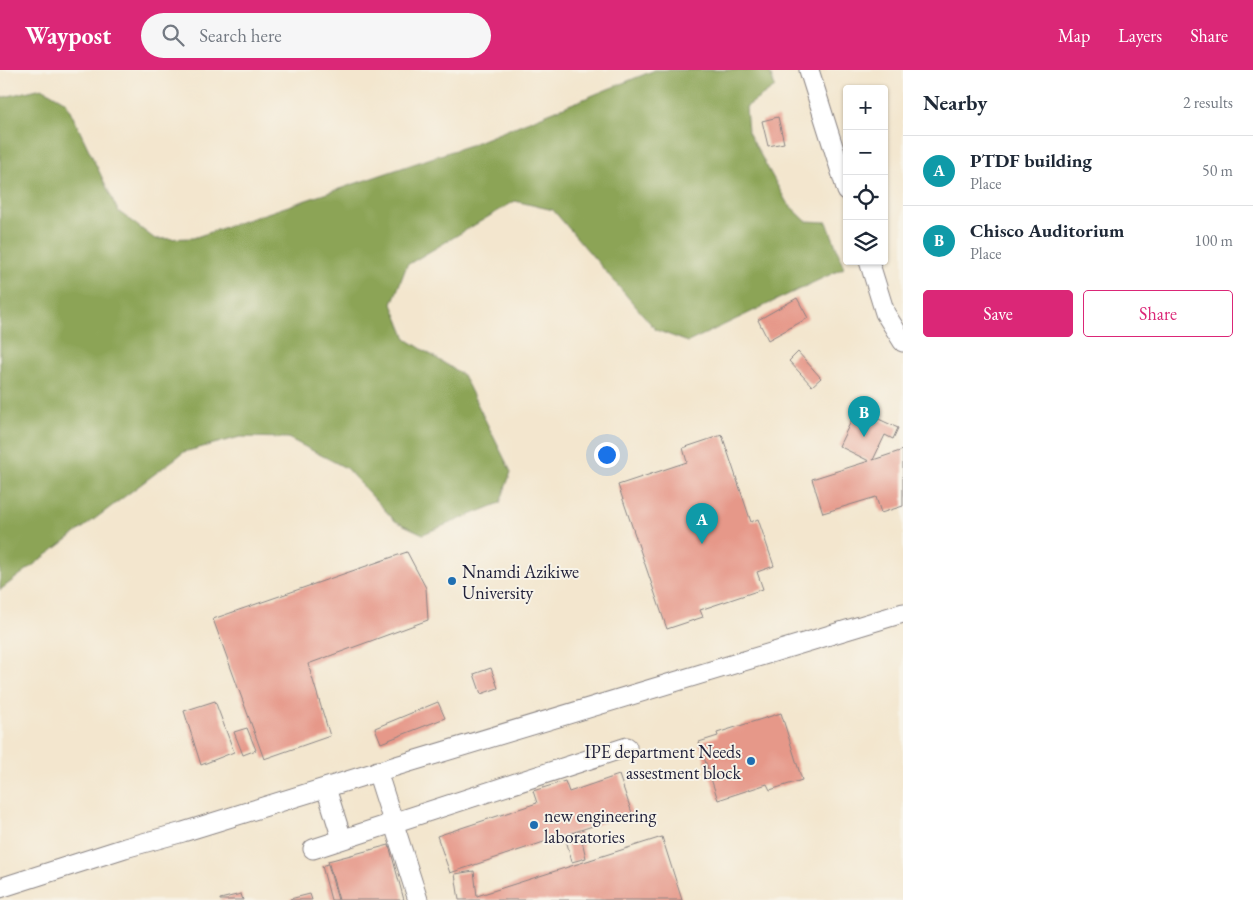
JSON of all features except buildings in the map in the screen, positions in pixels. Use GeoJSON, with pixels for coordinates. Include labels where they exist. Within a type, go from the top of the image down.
{"type":"FeatureCollection","features":[{"type":"Feature","properties":{"kind":"street"},"geometry":{"type":"LineString","coordinates":[[809,70],[843,178]]}},
{"type":"Feature","properties":{"kind":"street"},"geometry":{"type":"LineString","coordinates":[[869,265],[885,313],[903,342]]}},
{"type":"Feature","properties":{"kind":"street"},"geometry":{"type":"LineString","coordinates":[[0,888],[377,771],[903,613]]}},
{"type":"Feature","properties":{"kind":"street"},"geometry":{"type":"LineString","coordinates":[[314,849],[626,746]]}},
{"type":"Feature","properties":{"kind":"street"},"geometry":{"type":"LineString","coordinates":[[377,771],[418,900]]}},
{"type":"Feature","properties":{"kind":"street"},"geometry":{"type":"LineString","coordinates":[[326,788],[342,839]]}},
{"type":"Feature","properties":{"kind":"green space"},"geometry":{"type":"Polygon","coordinates":[[[655,70],[769,70],[775,87],[746,107],[748,132],[787,203],[806,221],[827,222],[844,268],[688,342],[656,330],[553,210],[515,201],[407,265],[392,304],[406,339],[463,375],[511,472],[500,503],[423,534],[395,521],[346,468],[288,438],[240,437],[184,452],[0,590],[0,98],[42,88],[66,102],[118,211],[155,239],[193,238],[470,145],[655,70]]]}},
{"type":"Feature","properties":{"kind":"place","name":"Chisco Auditorium"},"geometry":{"type":"Point","coordinates":[864,437]}},
{"type":"Feature","properties":{"kind":"place","name":"PTDF building"},"geometry":{"type":"Point","coordinates":[702,544]}},
{"type":"Feature","properties":{"kind":"place","name":"Nnamdi Azikiwe University"},"geometry":{"type":"Point","coordinates":[452,581]}},
{"type":"Feature","properties":{"kind":"place","name":"IPE department Needs assestment block"},"geometry":{"type":"Point","coordinates":[751,761]}},
{"type":"Feature","properties":{"kind":"place","name":"new engineering laboratories"},"geometry":{"type":"Point","coordinates":[534,825]}}]}
